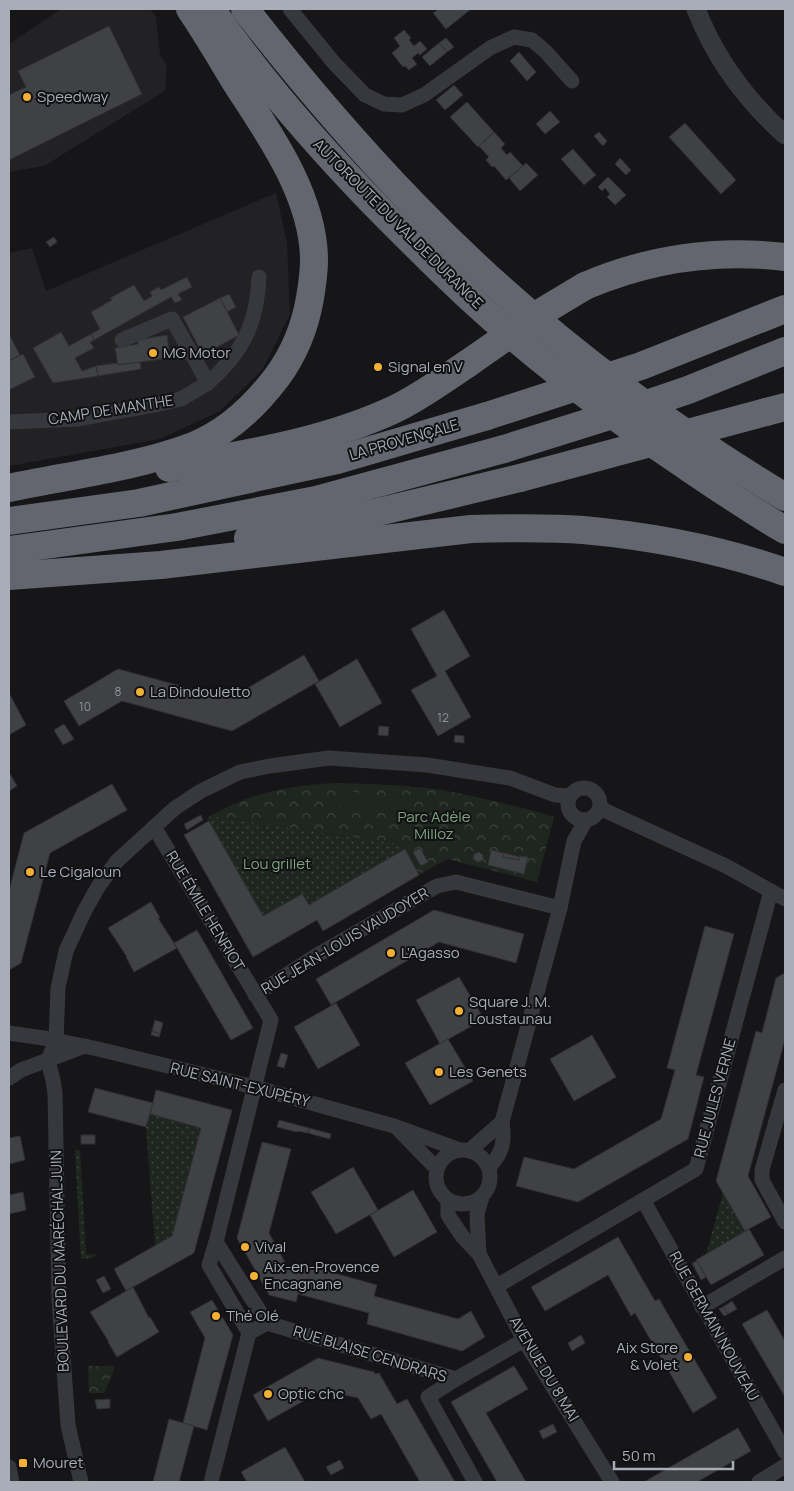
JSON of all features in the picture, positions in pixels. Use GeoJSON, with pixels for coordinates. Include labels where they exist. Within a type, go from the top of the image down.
{"type":"FeatureCollection","features":[{"type":"Feature","properties":{"kind":"highway"},"geometry":{"type":"LineString","coordinates":[[9,488],[140,462],[194,445],[214,435],[232,423],[258,400],[270,386],[282,370],[301,333],[308,309],[314,259],[306,211],[294,182],[268,132],[190,9]]}},
{"type":"Feature","properties":{"kind":"highway","name":"AUTOROUTE DU VAL DE DURANCE"},"geometry":{"type":"LineString","coordinates":[[211,9],[232,40],[293,115],[416,246],[474,302],[546,362],[640,435],[785,530]]}},
{"type":"Feature","properties":{"kind":"highway","name":"AUTOROUTE DU VAL DE DURANCE"},"geometry":{"type":"LineString","coordinates":[[245,9],[292,70],[354,141],[416,207],[515,300],[577,353],[632,395],[720,457],[785,497]]}},
{"type":"Feature","properties":{"kind":"highway"},"geometry":{"type":"LineString","coordinates":[[455,245],[591,348],[730,448],[785,482]]}},
{"type":"Feature","properties":{"kind":"highway"},"geometry":{"type":"LineString","coordinates":[[9,496],[224,458],[310,439],[367,420],[396,408],[427,391],[534,316],[585,286],[625,270],[661,261],[732,254],[764,254],[785,257]]}},
{"type":"Feature","properties":{"kind":"highway","name":"LA PROVENÇALE"},"geometry":{"type":"LineString","coordinates":[[9,521],[139,503],[337,460],[487,416],[641,366],[785,309]]}},
{"type":"Feature","properties":{"kind":"highway"},"geometry":{"type":"LineString","coordinates":[[9,550],[177,528],[307,502],[586,425],[662,399],[785,351]]}},
{"type":"Feature","properties":{"kind":"highway"},"geometry":{"type":"LineString","coordinates":[[9,574],[163,555],[370,514],[520,478],[776,410]]}},
{"type":"Feature","properties":{"kind":"highway"},"geometry":{"type":"LineString","coordinates":[[9,574],[162,565],[471,529],[521,528],[582,530],[649,539],[762,564],[785,572]]}},
{"type":"Feature","properties":{"kind":"street"},"geometry":{"type":"LineString","coordinates":[[290,9],[334,63],[365,96],[384,104],[402,105],[424,95],[490,48],[514,37],[532,40],[545,51],[572,82]]}},
{"type":"Feature","properties":{"kind":"street"},"geometry":{"type":"LineString","coordinates":[[696,9],[724,66],[745,94],[785,135]]}},
{"type":"Feature","properties":{"kind":"street","name":"CAMP DE MANTHE"},"geometry":{"type":"LineString","coordinates":[[9,422],[77,419],[181,399],[208,383],[222,371],[249,333],[258,295],[258,277]]}},
{"type":"Feature","properties":{"kind":"street"},"geometry":{"type":"LineString","coordinates":[[122,340],[172,319],[208,383]]}},
{"type":"Feature","properties":{"kind":"street"},"geometry":{"type":"LineString","coordinates":[[48,1061],[56,1040],[58,988],[66,951],[98,887],[117,861],[175,808],[240,772],[328,758],[427,765],[510,778],[570,807],[592,818],[600,807],[599,800],[592,790],[586,788],[574,791],[570,807],[574,840],[560,908],[502,1122],[504,1135],[498,1158],[489,1167]]}},
{"type":"Feature","properties":{"kind":"street"},"geometry":{"type":"LineString","coordinates":[[600,807],[726,866],[785,899]]}},
{"type":"Feature","properties":{"kind":"street","name":"RUE ÉMILE HENRIOT"},"geometry":{"type":"LineString","coordinates":[[154,826],[255,995]]}},
{"type":"Feature","properties":{"kind":"street","name":"RUE JEAN-LOUIS VAUDOYER"},"geometry":{"type":"LineString","coordinates":[[254,1087],[271,1020],[255,995],[314,957],[437,886],[456,882],[560,908]]}},
{"type":"Feature","properties":{"kind":"street","name":"RUE JULES VERNE"},"geometry":{"type":"LineString","coordinates":[[497,1286],[696,1169],[771,891]]}},
{"type":"Feature","properties":{"kind":"street","name":"RUE SAINT-EXUPÉRY"},"geometry":{"type":"LineString","coordinates":[[9,1033],[86,1046],[254,1087],[394,1126],[464,1150]]}},
{"type":"Feature","properties":{"kind":"street"},"geometry":{"type":"LineString","coordinates":[[9,1078],[20,1070],[86,1046]]}},
{"type":"Feature","properties":{"kind":"street","name":"BOULEVARD DU MARÉCHAL JUIN"},"geometry":{"type":"LineString","coordinates":[[48,1061],[55,1093],[59,1300],[68,1425],[81,1482]]}},
{"type":"Feature","properties":{"kind":"street"},"geometry":{"type":"LineString","coordinates":[[211,1482],[248,1333],[209,1265],[254,1087]]}},
{"type":"Feature","properties":{"kind":"street"},"geometry":{"type":"LineString","coordinates":[[785,1090],[762,1170],[762,1180],[785,1222]]}},
{"type":"Feature","properties":{"kind":"street"},"geometry":{"type":"LineString","coordinates":[[464,1150],[476,1153],[484,1159],[489,1167],[490,1182],[488,1190],[482,1197],[466,1205],[448,1200],[438,1188],[437,1169],[444,1158],[464,1150],[502,1122]]}},
{"type":"Feature","properties":{"kind":"street","name":"RUE SAINT-EXUPÉRY"},"geometry":{"type":"LineString","coordinates":[[394,1126],[437,1169]]}},
{"type":"Feature","properties":{"kind":"street","name":"AVENUE DU 8 MAI"},"geometry":{"type":"LineString","coordinates":[[479,1254],[477,1214],[482,1197]]}},
{"type":"Feature","properties":{"kind":"street","name":"AVENUE DU 8 MAI"},"geometry":{"type":"LineString","coordinates":[[448,1200],[448,1215],[462,1236],[479,1254],[524,1340],[612,1482]]}},
{"type":"Feature","properties":{"kind":"street","name":"RUE GERMAIN NOUVEAU"},"geometry":{"type":"LineString","coordinates":[[643,1200],[785,1452]]}},
{"type":"Feature","properties":{"kind":"street"},"geometry":{"type":"LineString","coordinates":[[216,1242],[266,1323],[248,1333]]}},
{"type":"Feature","properties":{"kind":"street"},"geometry":{"type":"LineString","coordinates":[[702,1307],[785,1258]]}},
{"type":"Feature","properties":{"kind":"street","name":"RUE BLAISE CENDRARS"},"geometry":{"type":"LineString","coordinates":[[266,1323],[456,1379],[524,1340]]}},
{"type":"Feature","properties":{"kind":"street"},"geometry":{"type":"LineString","coordinates":[[456,1379],[428,1397],[475,1482]]}},
{"type":"Feature","properties":{"kind":"street"},"geometry":{"type":"LineString","coordinates":[[9,1466],[12,1482]]}},
{"type":"Feature","properties":{"kind":"street"},"geometry":{"type":"LineString","coordinates":[[759,1482],[785,1466]]}},
{"type":"Feature","properties":{"kind":"shaded area"},"geometry":{"type":"Polygon","coordinates":[[[61,9],[150,9],[156,17],[160,55],[167,65],[165,91],[44,166],[9,172],[9,44],[61,9]]]}},
{"type":"Feature","properties":{"kind":"shaded area"},"geometry":{"type":"Polygon","coordinates":[[[276,193],[287,243],[290,314],[263,369],[220,411],[160,439],[9,466],[9,253],[32,248],[46,291],[276,193]]]}},
{"type":"Feature","properties":{"kind":"green space","name":"Parc Adèle Milloz"},"geometry":{"type":"Polygon","coordinates":[[[335,783],[375,784],[442,790],[554,817],[537,882],[447,859],[419,875],[401,844],[216,817],[209,821],[207,818],[238,802],[268,792],[300,786],[335,783]]]}},
{"type":"Feature","properties":{"kind":"green space"},"geometry":{"type":"Polygon","coordinates":[[[341,790],[407,800],[405,815],[338,805],[341,790]]]}},
{"type":"Feature","properties":{"kind":"green space","name":"Lou grillet"},"geometry":{"type":"Polygon","coordinates":[[[216,817],[401,844],[405,849],[309,905],[302,894],[263,916],[209,821],[216,817]]]}},
{"type":"Feature","properties":{"kind":"green space"},"geometry":{"type":"Polygon","coordinates":[[[150,1114],[201,1128],[172,1236],[155,1246],[146,1127],[150,1114]]]}},
{"type":"Feature","properties":{"kind":"green space"},"geometry":{"type":"Polygon","coordinates":[[[75,1150],[80,1150],[86,1254],[96,1254],[93,1258],[81,1259],[75,1150]]]}},
{"type":"Feature","properties":{"kind":"green space"},"geometry":{"type":"Polygon","coordinates":[[[723,1193],[745,1231],[706,1254],[723,1193]]]}},
{"type":"Feature","properties":{"kind":"green space"},"geometry":{"type":"Polygon","coordinates":[[[88,1366],[114,1366],[104,1393],[89,1393],[88,1366]]]}},
{"type":"Feature","properties":{"kind":"building"},"geometry":{"type":"Polygon","coordinates":[[[439,9],[471,9],[446,29],[433,13],[439,9]]]}},
{"type":"Feature","properties":{"kind":"building"},"geometry":{"type":"Polygon","coordinates":[[[109,26],[142,94],[9,160],[9,95],[26,87],[18,71],[109,26]]]}},
{"type":"Feature","properties":{"kind":"building"},"geometry":{"type":"Polygon","coordinates":[[[404,30],[411,38],[409,40],[414,46],[420,41],[427,49],[420,55],[418,53],[412,58],[417,64],[409,70],[405,66],[403,67],[392,53],[400,46],[394,38],[404,30]]]}},
{"type":"Feature","properties":{"kind":"building"},"geometry":{"type":"Polygon","coordinates":[[[446,38],[454,47],[447,52],[439,43],[446,38]]]}},
{"type":"Feature","properties":{"kind":"building"},"geometry":{"type":"Polygon","coordinates":[[[439,43],[447,52],[430,66],[422,57],[439,43]]]}},
{"type":"Feature","properties":{"kind":"building"},"geometry":{"type":"Polygon","coordinates":[[[519,52],[536,72],[527,81],[510,61],[519,52]]]}},
{"type":"Feature","properties":{"kind":"building"},"geometry":{"type":"Polygon","coordinates":[[[454,85],[463,95],[445,110],[436,100],[454,85]]]}},
{"type":"Feature","properties":{"kind":"building"},"geometry":{"type":"Polygon","coordinates":[[[467,102],[494,132],[478,147],[450,117],[467,102]]]}},
{"type":"Feature","properties":{"kind":"building"},"geometry":{"type":"Polygon","coordinates":[[[550,111],[560,122],[545,134],[536,124],[550,111]]]}},
{"type":"Feature","properties":{"kind":"building"},"geometry":{"type":"Polygon","coordinates":[[[685,123],[736,180],[721,194],[669,137],[685,123]]]}},
{"type":"Feature","properties":{"kind":"building"},"geometry":{"type":"Polygon","coordinates":[[[494,132],[505,144],[501,148],[507,155],[510,152],[523,166],[506,180],[486,160],[489,157],[479,146],[494,132]]]}},
{"type":"Feature","properties":{"kind":"building"},"geometry":{"type":"Polygon","coordinates":[[[599,132],[607,141],[603,146],[594,136],[599,132]]]}},
{"type":"Feature","properties":{"kind":"building"},"geometry":{"type":"Polygon","coordinates":[[[573,149],[596,175],[584,185],[561,159],[573,149]]]}},
{"type":"Feature","properties":{"kind":"building"},"geometry":{"type":"Polygon","coordinates":[[[620,158],[631,170],[626,175],[615,164],[620,158]]]}},
{"type":"Feature","properties":{"kind":"building"},"geometry":{"type":"Polygon","coordinates":[[[526,163],[538,175],[520,191],[509,178],[526,163]]]}},
{"type":"Feature","properties":{"kind":"building"},"geometry":{"type":"Polygon","coordinates":[[[608,177],[626,195],[615,205],[607,197],[610,194],[605,188],[602,191],[598,187],[608,177]]]}},
{"type":"Feature","properties":{"kind":"building"},"geometry":{"type":"Polygon","coordinates":[[[54,237],[57,242],[50,247],[46,242],[54,237]]]}},
{"type":"Feature","properties":{"kind":"building"},"geometry":{"type":"Polygon","coordinates":[[[187,277],[192,287],[178,294],[182,300],[175,303],[171,297],[94,340],[91,334],[100,329],[91,312],[112,300],[110,298],[134,285],[144,301],[152,296],[150,292],[159,287],[161,290],[187,277]]]}},
{"type":"Feature","properties":{"kind":"building"},"geometry":{"type":"Polygon","coordinates":[[[229,294],[236,307],[227,312],[220,298],[229,294]]]}},
{"type":"Feature","properties":{"kind":"building"},"geometry":{"type":"Polygon","coordinates":[[[220,298],[239,335],[203,355],[183,317],[220,298]]]}},
{"type":"Feature","properties":{"kind":"building"},"geometry":{"type":"Polygon","coordinates":[[[61,332],[69,346],[91,334],[94,340],[90,342],[94,348],[75,358],[82,371],[96,366],[98,376],[53,383],[33,348],[61,332]]]}},
{"type":"Feature","properties":{"kind":"building"},"geometry":{"type":"Polygon","coordinates":[[[9,334],[20,355],[9,361],[9,334]]]}},
{"type":"Feature","properties":{"kind":"building"},"geometry":{"type":"Polygon","coordinates":[[[167,335],[170,358],[118,365],[115,348],[138,344],[137,340],[167,335]]]}},
{"type":"Feature","properties":{"kind":"building"},"geometry":{"type":"Polygon","coordinates":[[[23,354],[35,377],[9,390],[9,361],[23,354]]]}},
{"type":"Feature","properties":{"kind":"building"},"geometry":{"type":"Polygon","coordinates":[[[140,362],[141,369],[98,376],[96,366],[140,362]]]}},
{"type":"Feature","properties":{"kind":"building"},"geometry":{"type":"Polygon","coordinates":[[[444,610],[470,656],[445,671],[471,717],[438,736],[411,690],[437,676],[411,629],[444,610]]]}},
{"type":"Feature","properties":{"kind":"building","name":"La Dindouletto"},"geometry":{"type":"Polygon","coordinates":[[[304,655],[319,681],[232,731],[122,701],[79,726],[64,701],[118,669],[229,699],[304,655]]]}},
{"type":"Feature","properties":{"kind":"building"},"geometry":{"type":"Polygon","coordinates":[[[357,659],[382,703],[340,727],[315,684],[357,659]]]}},
{"type":"Feature","properties":{"kind":"building"},"geometry":{"type":"Polygon","coordinates":[[[9,693],[26,725],[9,735],[9,693]]]}},
{"type":"Feature","properties":{"kind":"building"},"geometry":{"type":"Polygon","coordinates":[[[64,724],[74,739],[63,745],[54,730],[64,724]]]}},
{"type":"Feature","properties":{"kind":"building"},"geometry":{"type":"Polygon","coordinates":[[[379,726],[389,727],[388,736],[378,735],[379,726]]]}},
{"type":"Feature","properties":{"kind":"building"},"geometry":{"type":"Polygon","coordinates":[[[455,735],[464,736],[464,743],[454,742],[455,735]]]}},
{"type":"Feature","properties":{"kind":"building"},"geometry":{"type":"Polygon","coordinates":[[[9,772],[17,786],[9,791],[9,772]]]}},
{"type":"Feature","properties":{"kind":"building","name":"Le Cigaloun"},"geometry":{"type":"Polygon","coordinates":[[[112,784],[127,810],[50,853],[21,963],[9,970],[9,891],[24,833],[112,784]]]}},
{"type":"Feature","properties":{"kind":"building"},"geometry":{"type":"Polygon","coordinates":[[[201,815],[203,820],[187,830],[184,824],[201,815]]]}},
{"type":"Feature","properties":{"kind":"building","name":"Lou grillet"},"geometry":{"type":"Polygon","coordinates":[[[209,821],[263,916],[302,894],[309,905],[405,849],[419,875],[323,931],[317,920],[253,957],[184,835],[209,821]]]}},
{"type":"Feature","properties":{"kind":"building"},"geometry":{"type":"Polygon","coordinates":[[[420,848],[428,862],[421,866],[413,852],[420,848]]]}},
{"type":"Feature","properties":{"kind":"building"},"geometry":{"type":"Polygon","coordinates":[[[491,850],[504,853],[503,857],[519,860],[520,856],[528,857],[524,874],[488,865],[491,850]]]}},
{"type":"Feature","properties":{"kind":"building"},"geometry":{"type":"Polygon","coordinates":[[[479,852],[483,855],[483,860],[478,862],[473,859],[474,854],[479,852]]]}},
{"type":"Feature","properties":{"kind":"building"},"geometry":{"type":"Polygon","coordinates":[[[504,853],[520,857],[519,860],[503,857],[504,853]]]}},
{"type":"Feature","properties":{"kind":"building"},"geometry":{"type":"Polygon","coordinates":[[[151,902],[160,918],[158,918],[177,948],[134,972],[127,957],[108,928],[151,902]]]}},
{"type":"Feature","properties":{"kind":"building","name":"L’Agasso"},"geometry":{"type":"Polygon","coordinates":[[[434,910],[524,934],[516,963],[439,942],[331,1005],[316,979],[434,910]]]}},
{"type":"Feature","properties":{"kind":"building"},"geometry":{"type":"Polygon","coordinates":[[[705,926],[734,934],[696,1075],[704,1077],[688,1139],[578,1202],[516,1186],[524,1157],[574,1169],[661,1119],[675,1070],[667,1068],[705,926]]]}},
{"type":"Feature","properties":{"kind":"building"},"geometry":{"type":"Polygon","coordinates":[[[197,930],[253,1028],[231,1040],[174,943],[197,930]]]}},
{"type":"Feature","properties":{"kind":"building"},"geometry":{"type":"Polygon","coordinates":[[[785,973],[785,1039],[748,1176],[771,1217],[745,1231],[716,1181],[756,1031],[762,1033],[776,978],[785,973]]]}},
{"type":"Feature","properties":{"kind":"building"},"geometry":{"type":"Polygon","coordinates":[[[459,977],[484,1019],[440,1044],[416,1000],[459,977]]]}},
{"type":"Feature","properties":{"kind":"building"},"geometry":{"type":"Polygon","coordinates":[[[336,1003],[360,1045],[318,1069],[294,1027],[336,1003]]]}},
{"type":"Feature","properties":{"kind":"building"},"geometry":{"type":"Polygon","coordinates":[[[155,1020],[163,1023],[160,1034],[152,1031],[155,1020]]]}},
{"type":"Feature","properties":{"kind":"building"},"geometry":{"type":"Polygon","coordinates":[[[152,1031],[160,1034],[159,1037],[151,1035],[152,1031]]]}},
{"type":"Feature","properties":{"kind":"building"},"geometry":{"type":"Polygon","coordinates":[[[592,1035],[616,1077],[574,1101],[550,1059],[592,1035]]]}},
{"type":"Feature","properties":{"kind":"building","name":"Les Genets"},"geometry":{"type":"Polygon","coordinates":[[[448,1039],[473,1081],[430,1105],[405,1063],[448,1039]]]}},
{"type":"Feature","properties":{"kind":"building"},"geometry":{"type":"Polygon","coordinates":[[[281,1053],[288,1055],[284,1068],[277,1066],[281,1053]]]}},
{"type":"Feature","properties":{"kind":"building"},"geometry":{"type":"Polygon","coordinates":[[[95,1088],[153,1103],[146,1127],[88,1112],[95,1088]]]}},
{"type":"Feature","properties":{"kind":"building"},"geometry":{"type":"Polygon","coordinates":[[[156,1090],[232,1110],[194,1253],[126,1291],[114,1269],[172,1236],[201,1128],[150,1114],[156,1090]]]}},
{"type":"Feature","properties":{"kind":"building"},"geometry":{"type":"Polygon","coordinates":[[[279,1120],[309,1128],[308,1133],[277,1127],[279,1120]]]}},
{"type":"Feature","properties":{"kind":"building"},"geometry":{"type":"Polygon","coordinates":[[[309,1128],[331,1134],[330,1139],[308,1133],[309,1128]]]}},
{"type":"Feature","properties":{"kind":"building"},"geometry":{"type":"Polygon","coordinates":[[[81,1135],[95,1135],[95,1144],[81,1144],[81,1135]]]}},
{"type":"Feature","properties":{"kind":"building"},"geometry":{"type":"Polygon","coordinates":[[[20,1136],[25,1160],[9,1164],[9,1138],[20,1136]]]}},
{"type":"Feature","properties":{"kind":"building"},"geometry":{"type":"Polygon","coordinates":[[[262,1142],[291,1149],[269,1233],[288,1268],[303,1273],[305,1265],[377,1285],[374,1296],[458,1319],[471,1311],[485,1337],[462,1351],[367,1324],[369,1313],[298,1294],[296,1302],[269,1295],[237,1238],[262,1142]]]}},
{"type":"Feature","properties":{"kind":"building"},"geometry":{"type":"Polygon","coordinates":[[[353,1167],[378,1210],[336,1234],[311,1192],[353,1167]]]}},
{"type":"Feature","properties":{"kind":"building"},"geometry":{"type":"Polygon","coordinates":[[[413,1190],[437,1232],[394,1257],[370,1215],[413,1190]]]}},
{"type":"Feature","properties":{"kind":"building"},"geometry":{"type":"Polygon","coordinates":[[[23,1192],[26,1210],[9,1214],[9,1195],[23,1192]]]}},
{"type":"Feature","properties":{"kind":"building"},"geometry":{"type":"Polygon","coordinates":[[[749,1229],[764,1255],[711,1285],[696,1260],[749,1229]]]}},
{"type":"Feature","properties":{"kind":"building"},"geometry":{"type":"Polygon","coordinates":[[[618,1237],[655,1301],[659,1299],[717,1398],[693,1413],[635,1313],[631,1316],[608,1275],[545,1311],[531,1287],[618,1237]]]}},
{"type":"Feature","properties":{"kind":"building"},"geometry":{"type":"Polygon","coordinates":[[[697,1261],[706,1277],[701,1280],[692,1263],[697,1261]]]}},
{"type":"Feature","properties":{"kind":"building"},"geometry":{"type":"Polygon","coordinates":[[[104,1276],[111,1289],[103,1293],[96,1280],[104,1276]]]}},
{"type":"Feature","properties":{"kind":"building"},"geometry":{"type":"Polygon","coordinates":[[[133,1287],[149,1318],[159,1332],[117,1357],[90,1312],[133,1287]]]}},
{"type":"Feature","properties":{"kind":"building"},"geometry":{"type":"Polygon","coordinates":[[[212,1300],[233,1335],[207,1430],[183,1423],[205,1338],[190,1312],[212,1300]]]}},
{"type":"Feature","properties":{"kind":"building"},"geometry":{"type":"Polygon","coordinates":[[[732,1301],[737,1309],[728,1314],[723,1307],[732,1301]]]}},
{"type":"Feature","properties":{"kind":"building"},"geometry":{"type":"Polygon","coordinates":[[[723,1307],[728,1314],[724,1316],[719,1309],[723,1307]]]}},
{"type":"Feature","properties":{"kind":"building"},"geometry":{"type":"Polygon","coordinates":[[[767,1310],[785,1341],[785,1397],[742,1324],[767,1310]]]}},
{"type":"Feature","properties":{"kind":"building"},"geometry":{"type":"Polygon","coordinates":[[[581,1335],[585,1343],[572,1351],[568,1343],[581,1335]]]}},
{"type":"Feature","properties":{"kind":"building"},"geometry":{"type":"Polygon","coordinates":[[[318,1358],[374,1372],[375,1374],[379,1373],[397,1404],[407,1399],[455,1482],[420,1482],[381,1414],[371,1419],[358,1398],[323,1390],[268,1421],[253,1395],[318,1358]]]}},
{"type":"Feature","properties":{"kind":"building"},"geometry":{"type":"Polygon","coordinates":[[[514,1366],[528,1389],[486,1413],[526,1482],[497,1482],[451,1402],[514,1366]]]}},
{"type":"Feature","properties":{"kind":"building"},"geometry":{"type":"Polygon","coordinates":[[[110,1399],[110,1408],[97,1409],[95,1400],[110,1399]]]}},
{"type":"Feature","properties":{"kind":"building"},"geometry":{"type":"Polygon","coordinates":[[[169,1419],[194,1426],[179,1482],[153,1482],[169,1419]]]}},
{"type":"Feature","properties":{"kind":"building"},"geometry":{"type":"Polygon","coordinates":[[[553,1424],[557,1432],[543,1439],[539,1431],[553,1424]]]}},
{"type":"Feature","properties":{"kind":"building"},"geometry":{"type":"Polygon","coordinates":[[[738,1428],[751,1451],[697,1482],[644,1482],[738,1428]]]}},
{"type":"Feature","properties":{"kind":"building"},"geometry":{"type":"Polygon","coordinates":[[[285,1447],[305,1482],[247,1482],[241,1472],[285,1447]]]}},
{"type":"Feature","properties":{"kind":"building"},"geometry":{"type":"Polygon","coordinates":[[[340,1460],[344,1468],[331,1475],[326,1467],[340,1460]]]}},
{"type":"Feature","properties":{"kind":"place","name":"Speedway"},"geometry":{"type":"Point","coordinates":[27,97]}},
{"type":"Feature","properties":{"kind":"place","name":"MG Motor"},"geometry":{"type":"Point","coordinates":[153,353]}},
{"type":"Feature","properties":{"kind":"place","name":"Signal en V"},"geometry":{"type":"Point","coordinates":[378,367]}},
{"type":"Feature","properties":{"kind":"place","name":"La Dindouletto"},"geometry":{"type":"Point","coordinates":[140,692]}},
{"type":"Feature","properties":{"kind":"place","name":"Le Cigaloun"},"geometry":{"type":"Point","coordinates":[30,872]}},
{"type":"Feature","properties":{"kind":"place","name":"L’Agasso"},"geometry":{"type":"Point","coordinates":[391,953]}},
{"type":"Feature","properties":{"kind":"place","name":"Square J. M. Loustaunau"},"geometry":{"type":"Point","coordinates":[459,1011]}},
{"type":"Feature","properties":{"kind":"place","name":"Les Genets"},"geometry":{"type":"Point","coordinates":[439,1072]}},
{"type":"Feature","properties":{"kind":"place","name":"Vival"},"geometry":{"type":"Point","coordinates":[245,1247]}},
{"type":"Feature","properties":{"kind":"place","name":"Aix-en-Provence Encagnane"},"geometry":{"type":"Point","coordinates":[254,1276]}},
{"type":"Feature","properties":{"kind":"place","name":"Thé Olé"},"geometry":{"type":"Point","coordinates":[216,1316]}},
{"type":"Feature","properties":{"kind":"place","name":"Aix Store & Volet"},"geometry":{"type":"Point","coordinates":[688,1357]}},
{"type":"Feature","properties":{"kind":"place","name":"Optic chc"},"geometry":{"type":"Point","coordinates":[268,1394]}},
{"type":"Feature","properties":{"kind":"place","name":"Mouret"},"geometry":{"type":"Point","coordinates":[23,1463]}}]}
